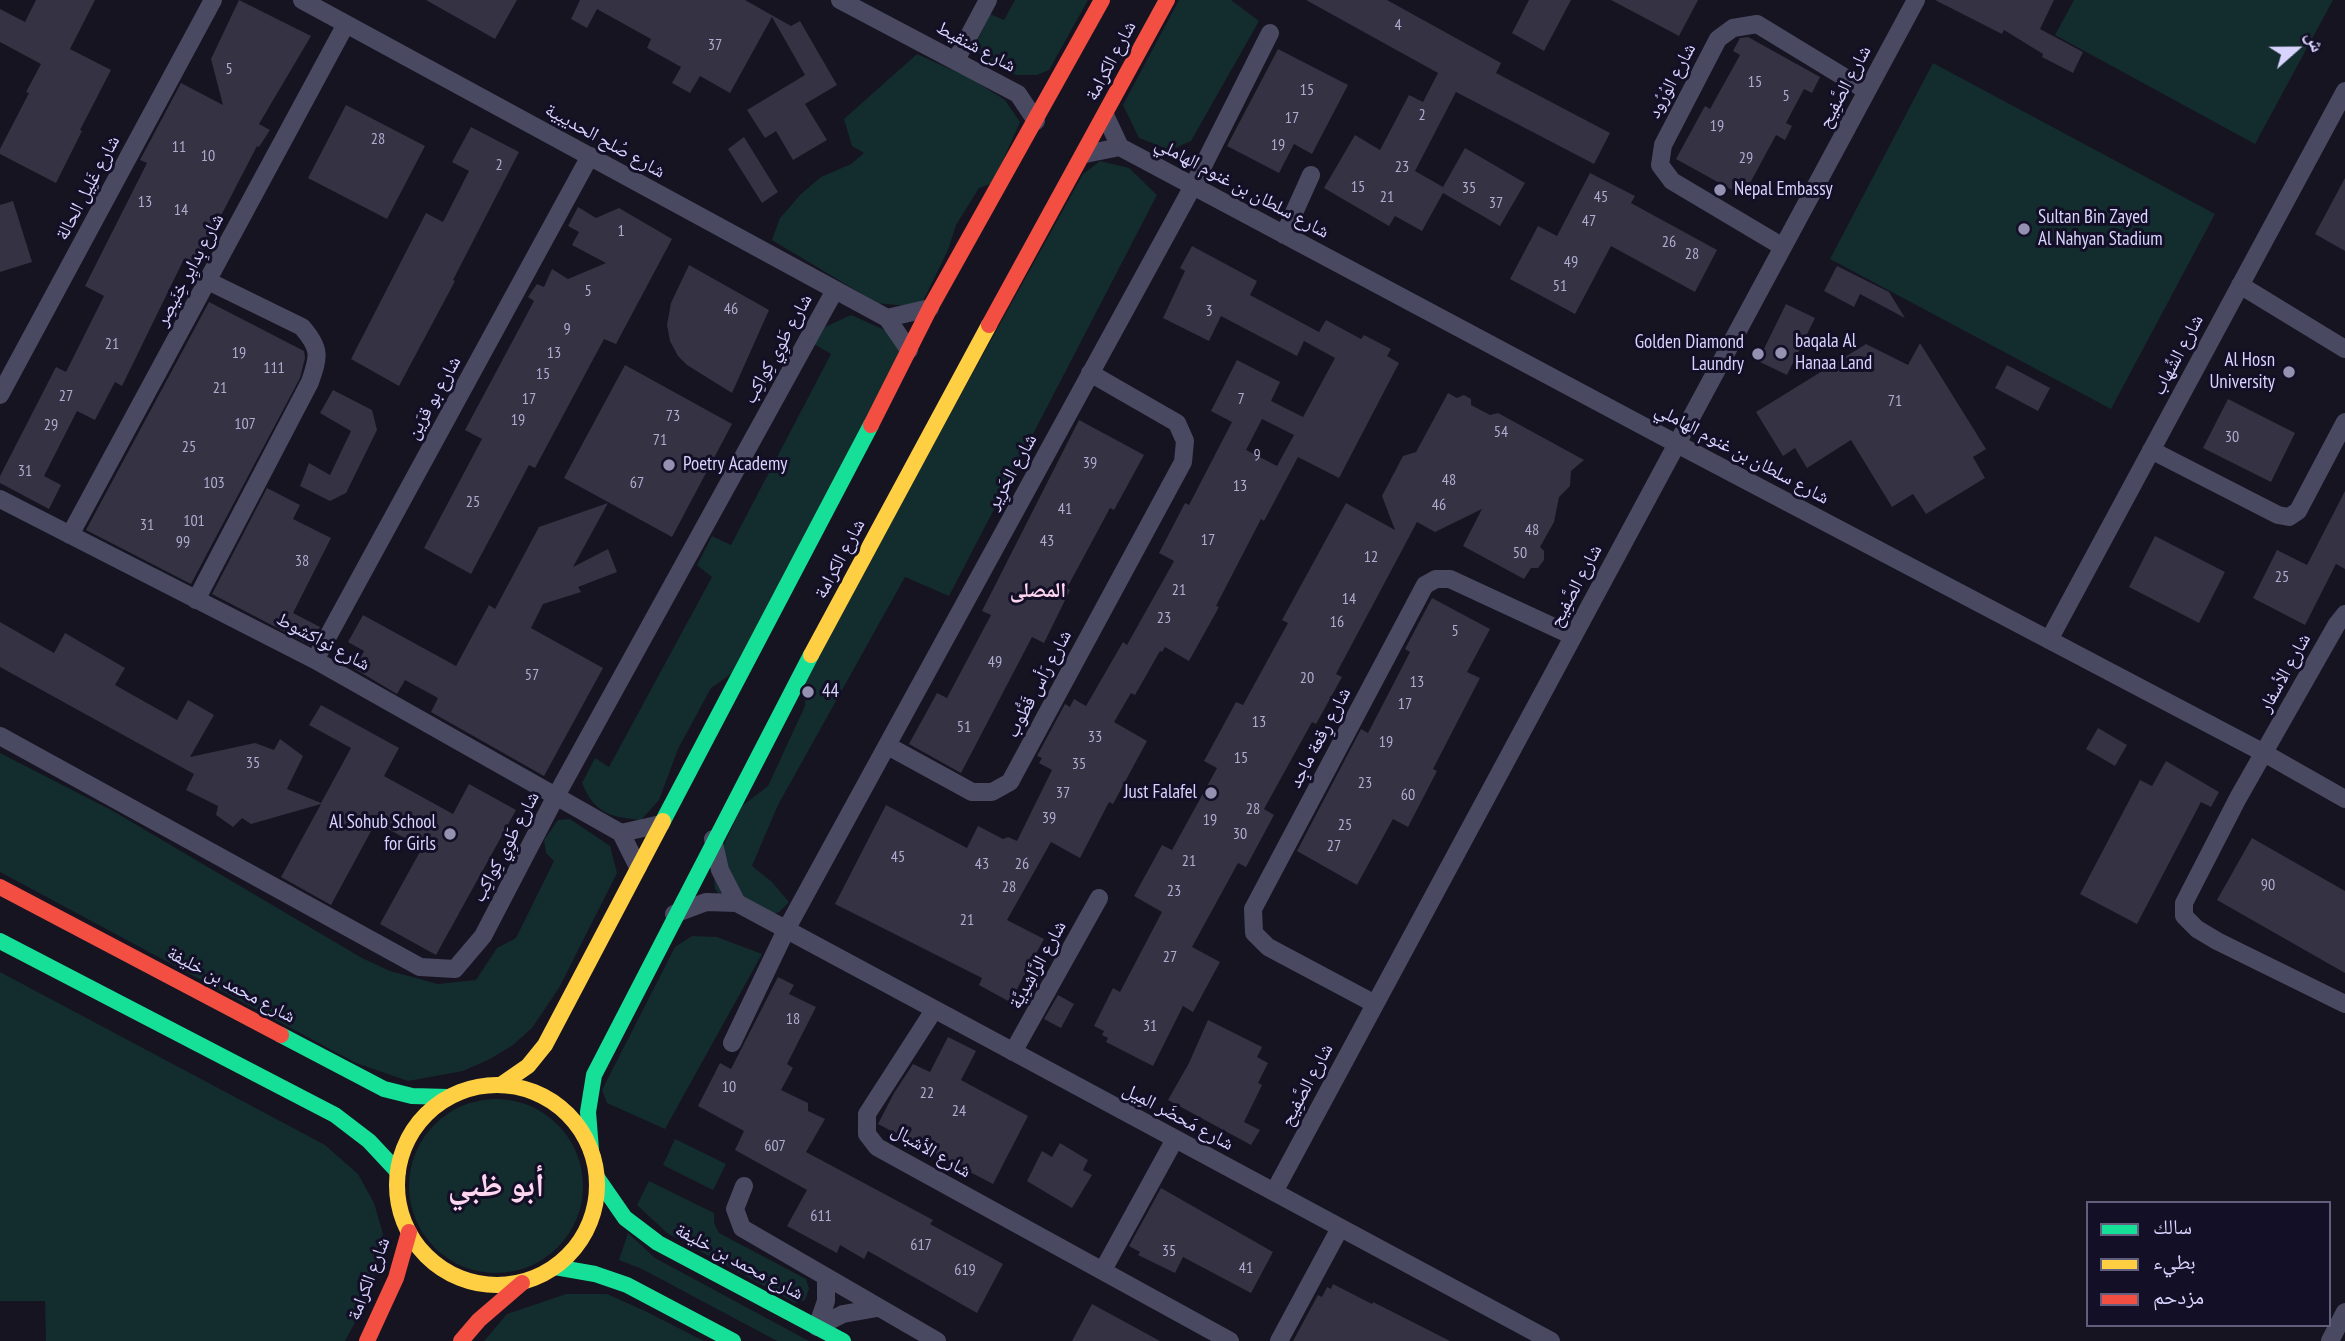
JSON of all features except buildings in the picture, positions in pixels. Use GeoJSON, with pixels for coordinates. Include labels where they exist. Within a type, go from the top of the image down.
{"type":"FeatureCollection","features":[{"type":"Feature","properties":{"kind":"main road","name":"شارع الكرامة"},"geometry":{"type":"LineString","coordinates":[[502,1084],[528,1066],[545,1045],[930,308],[1037,121],[1102,0]]}},
{"type":"Feature","properties":{"kind":"main road","name":"شارع الكرامة"},"geometry":{"type":"LineString","coordinates":[[591,1150],[587,1121],[588,1099],[594,1075],[674,914],[966,368],[1106,117],[1167,0]]}},
{"type":"Feature","properties":{"kind":"main road","name":"شارع محمد بن خليفة"},"geometry":{"type":"LineString","coordinates":[[0,887],[358,1077],[384,1089],[412,1096],[448,1097]]}},
{"type":"Feature","properties":{"kind":"main road"},"geometry":{"type":"LineString","coordinates":[[0,941],[335,1115],[360,1131],[398,1172]]}},
{"type":"Feature","properties":{"kind":"main road"},"geometry":{"type":"LineString","coordinates":[[461,1341],[479,1320],[522,1283],[555,1268],[580,1243],[594,1213],[598,1178],[591,1150],[578,1124],[556,1104],[531,1090],[502,1084],[474,1087],[448,1097],[424,1116],[406,1142],[398,1172],[399,1203],[409,1232],[429,1259],[457,1277],[489,1285],[522,1283]]}},
{"type":"Feature","properties":{"kind":"main road","name":"شارع محمد بن خليفة"},"geometry":{"type":"LineString","coordinates":[[598,1178],[625,1218],[658,1243],[843,1341]]}},
{"type":"Feature","properties":{"kind":"main road","name":"شارع الكرامة"},"geometry":{"type":"LineString","coordinates":[[367,1341],[396,1278],[409,1232]]}},
{"type":"Feature","properties":{"kind":"main road"},"geometry":{"type":"LineString","coordinates":[[555,1268],[595,1274],[627,1285],[733,1341]]}},
{"type":"Feature","properties":{"kind":"street","name":"شارع غَلِيل الحالة"},"geometry":{"type":"LineString","coordinates":[[0,395],[214,0]]}},
{"type":"Feature","properties":{"kind":"street","name":"شارع صُلح الحديبية"},"geometry":{"type":"LineString","coordinates":[[302,0],[330,7],[346,24],[887,318],[909,350]]}},
{"type":"Feature","properties":{"kind":"street","name":"شارع شنقيط"},"geometry":{"type":"LineString","coordinates":[[840,0],[1018,93],[1037,121]]}},
{"type":"Feature","properties":{"kind":"street"},"geometry":{"type":"LineString","coordinates":[[956,60],[988,0]]}},
{"type":"Feature","properties":{"kind":"street","name":"شارع الصَّفِيح"},"geometry":{"type":"LineString","coordinates":[[1273,1192],[1916,0]]}},
{"type":"Feature","properties":{"kind":"street","name":"شارع بِدايِر خِنَيصِر"},"geometry":{"type":"LineString","coordinates":[[70,535],[346,24]]}},
{"type":"Feature","properties":{"kind":"street","name":"شارع الوُرُود"},"geometry":{"type":"LineString","coordinates":[[1783,247],[1672,181],[1660,165],[1662,145],[1718,39],[1733,28],[1757,24],[1867,91]]}},
{"type":"Feature","properties":{"kind":"street","name":"شارع الحَرِير"},"geometry":{"type":"LineString","coordinates":[[786,930],[1193,186],[1270,33]]}},
{"type":"Feature","properties":{"kind":"street","name":"شارع شنقيط"},"geometry":{"type":"LineString","coordinates":[[1018,93],[1055,88]]}},
{"type":"Feature","properties":{"kind":"street","name":"شارع الشِّهاب"},"geometry":{"type":"LineString","coordinates":[[2049,640],[2240,285],[2340,114],[2345,91]]}},
{"type":"Feature","properties":{"kind":"street"},"geometry":{"type":"LineString","coordinates":[[1085,154],[1120,147],[1106,117]]}},
{"type":"Feature","properties":{"kind":"street","name":"شارع سلطان بن غنوم الهاملي"},"geometry":{"type":"LineString","coordinates":[[1120,147],[2264,753],[2345,799]]}},
{"type":"Feature","properties":{"kind":"street","name":"شارع بو قرَين"},"geometry":{"type":"LineString","coordinates":[[315,660],[590,156]]}},
{"type":"Feature","properties":{"kind":"street"},"geometry":{"type":"LineString","coordinates":[[1284,235],[1311,175]]}},
{"type":"Feature","properties":{"kind":"street"},"geometry":{"type":"LineString","coordinates":[[196,600],[310,382],[318,357],[312,338],[302,327],[208,281]]}},
{"type":"Feature","properties":{"kind":"street"},"geometry":{"type":"LineString","coordinates":[[2240,285],[2345,349]]}},
{"type":"Feature","properties":{"kind":"street","name":"شارع طَوِي كِواكِب"},"geometry":{"type":"LineString","coordinates":[[0,736],[419,967],[454,968],[483,936],[556,796],[835,290]]}},
{"type":"Feature","properties":{"kind":"street"},"geometry":{"type":"LineString","coordinates":[[887,318],[930,308]]}},
{"type":"Feature","properties":{"kind":"street","name":"شارع رَأس قَطُّوب"},"geometry":{"type":"LineString","coordinates":[[888,746],[972,792],[992,792],[1010,782],[1183,462],[1185,441],[1177,423],[1090,373]]}},
{"type":"Feature","properties":{"kind":"street"},"geometry":{"type":"LineString","coordinates":[[2151,450],[2277,515],[2289,516],[2298,511],[2345,422]]}},
{"type":"Feature","properties":{"kind":"street","name":"شارع نواكشوط"},"geometry":{"type":"LineString","coordinates":[[0,499],[315,660],[621,833]]}},
{"type":"Feature","properties":{"kind":"street","name":"شارع رِقعة ماجِد"},"geometry":{"type":"LineString","coordinates":[[1375,1004],[1268,947],[1254,933],[1253,909],[1425,585],[1436,579],[1450,579],[1573,636]]}},
{"type":"Feature","properties":{"kind":"street","name":"شارع الأسفار"},"geometry":{"type":"LineString","coordinates":[[2345,614],[2264,753],[2184,902],[2184,916],[2197,929],[2345,1004]]}},
{"type":"Feature","properties":{"kind":"street"},"geometry":{"type":"LineString","coordinates":[[638,867],[621,833],[661,824]]}},
{"type":"Feature","properties":{"kind":"street"},"geometry":{"type":"LineString","coordinates":[[713,839],[720,870],[737,903]]}},
{"type":"Feature","properties":{"kind":"street","name":"شارع الرَّاشِدِيَّة"},"geometry":{"type":"LineString","coordinates":[[1013,1052],[1099,898]]}},
{"type":"Feature","properties":{"kind":"street","name":"شارع مَحضَر المِيل"},"geometry":{"type":"LineString","coordinates":[[674,914],[706,902],[737,903],[1551,1341]]}},
{"type":"Feature","properties":{"kind":"street"},"geometry":{"type":"LineString","coordinates":[[732,1043],[786,930]]}},
{"type":"Feature","properties":{"kind":"street","name":"شارع الأشبال"},"geometry":{"type":"LineString","coordinates":[[934,1010],[867,1114],[867,1135],[877,1147],[1230,1341]]}},
{"type":"Feature","properties":{"kind":"street"},"geometry":{"type":"LineString","coordinates":[[1103,1270],[1175,1139]]}},
{"type":"Feature","properties":{"kind":"street"},"geometry":{"type":"LineString","coordinates":[[744,1186],[735,1209],[742,1228],[937,1341]]}},
{"type":"Feature","properties":{"kind":"street"},"geometry":{"type":"LineString","coordinates":[[1279,1341],[1340,1228]]}},
{"type":"Feature","properties":{"kind":"street"},"geometry":{"type":"LineString","coordinates":[[817,1327],[826,1301],[826,1278]]}},
{"type":"Feature","properties":{"kind":"street"},"geometry":{"type":"LineString","coordinates":[[817,1327],[843,1314],[877,1308]]}},
{"type":"Feature","properties":{"kind":"street"},"geometry":{"type":"LineString","coordinates":[[2329,1341],[2345,1312]]}},
{"type":"Feature","properties":{"kind":"green space"},"geometry":{"type":"Polygon","coordinates":[[[1015,0],[1088,0],[1049,70],[1037,75],[1016,75],[973,50],[990,14],[1004,20],[1015,0]]]}},
{"type":"Feature","properties":{"kind":"green space"},"geometry":{"type":"Polygon","coordinates":[[[1179,0],[1231,0],[1259,21],[1191,141],[1170,150],[1139,138],[1123,105],[1179,0]]]}},
{"type":"Feature","properties":{"kind":"green space"},"geometry":{"type":"Polygon","coordinates":[[[2074,0],[2333,0],[2255,144],[2055,35],[2074,0]]]}},
{"type":"Feature","properties":{"kind":"green space"},"geometry":{"type":"Polygon","coordinates":[[[917,54],[970,78],[1005,100],[1020,122],[993,183],[979,188],[956,225],[948,250],[922,303],[907,306],[877,303],[772,240],[780,218],[801,194],[821,177],[851,164],[864,153],[852,146],[844,119],[917,54]]]}},
{"type":"Feature","properties":{"kind":"green space"},"geometry":{"type":"Polygon","coordinates":[[[1933,63],[2215,214],[2111,409],[1830,259],[1933,63]]]}},
{"type":"Feature","properties":{"kind":"green space"},"geometry":{"type":"Polygon","coordinates":[[[1100,161],[1129,168],[1157,195],[949,596],[905,577],[778,805],[752,866],[772,882],[789,902],[779,912],[760,919],[727,903],[715,889],[713,868],[742,806],[768,786],[805,706],[806,674],[1083,174],[1100,161]]]}},
{"type":"Feature","properties":{"kind":"green space"},"geometry":{"type":"Polygon","coordinates":[[[851,315],[887,331],[903,352],[731,674],[711,688],[678,749],[659,800],[641,820],[604,812],[592,801],[582,783],[595,758],[609,767],[712,577],[697,565],[712,536],[731,545],[831,354],[814,344],[825,327],[851,315]]]}},
{"type":"Feature","properties":{"kind":"green space"},"geometry":{"type":"Polygon","coordinates":[[[0,753],[113,811],[362,958],[390,971],[438,984],[476,980],[497,948],[516,938],[554,861],[546,853],[544,840],[558,820],[570,819],[610,846],[617,873],[559,988],[532,1028],[513,1045],[463,1071],[408,1081],[356,1063],[0,872],[0,753]]]}},
{"type":"Feature","properties":{"kind":"green space"},"geometry":{"type":"Polygon","coordinates":[[[692,936],[717,937],[762,954],[665,1129],[607,1103],[602,1090],[675,947],[692,936]]]}},
{"type":"Feature","properties":{"kind":"green space"},"geometry":{"type":"Polygon","coordinates":[[[0,972],[325,1145],[358,1174],[374,1203],[383,1234],[370,1295],[345,1341],[46,1341],[45,1301],[0,1301],[0,972]]]}},
{"type":"Feature","properties":{"kind":"green space"},"geometry":{"type":"Polygon","coordinates":[[[496,1099],[529,1106],[557,1125],[576,1153],[583,1186],[576,1219],[557,1247],[529,1266],[496,1273],[463,1266],[435,1247],[416,1219],[409,1186],[416,1153],[435,1125],[463,1106],[496,1099]]]}},
{"type":"Feature","properties":{"kind":"green space"},"geometry":{"type":"Polygon","coordinates":[[[675,1139],[726,1164],[713,1190],[663,1165],[675,1139]]]}},
{"type":"Feature","properties":{"kind":"green space"},"geometry":{"type":"Polygon","coordinates":[[[649,1181],[714,1213],[714,1223],[719,1233],[806,1279],[809,1289],[805,1300],[795,1303],[667,1233],[637,1205],[649,1181]]]}},
{"type":"Feature","properties":{"kind":"green space"},"geometry":{"type":"Polygon","coordinates":[[[628,1233],[655,1258],[809,1341],[777,1341],[642,1269],[619,1260],[628,1233]]]}},
{"type":"Feature","properties":{"kind":"green space"},"geometry":{"type":"Polygon","coordinates":[[[566,1294],[607,1294],[704,1341],[484,1341],[507,1314],[566,1294]]]}},
{"type":"Feature","properties":{"kind":"traffic: fast"},"geometry":{"type":"LineString","coordinates":[[663,821],[871,425]]}},
{"type":"Feature","properties":{"kind":"traffic: fast"},"geometry":{"type":"LineString","coordinates":[[591,1150],[588,1112],[594,1075],[811,655]]}},
{"type":"Feature","properties":{"kind":"traffic: fast"},"geometry":{"type":"LineString","coordinates":[[0,941],[335,1115],[369,1141],[398,1172]]}},
{"type":"Feature","properties":{"kind":"traffic: fast"},"geometry":{"type":"LineString","coordinates":[[281,1035],[384,1089],[412,1096],[448,1097]]}},
{"type":"Feature","properties":{"kind":"traffic: fast"},"geometry":{"type":"LineString","coordinates":[[598,1179],[625,1218],[658,1243],[843,1341]]}},
{"type":"Feature","properties":{"kind":"traffic: fast"},"geometry":{"type":"LineString","coordinates":[[555,1267],[595,1274],[627,1285],[733,1341]]}},
{"type":"Feature","properties":{"kind":"traffic: slow"},"geometry":{"type":"LineString","coordinates":[[811,655],[989,325]]}},
{"type":"Feature","properties":{"kind":"traffic: slow"},"geometry":{"type":"LineString","coordinates":[[502,1084],[528,1066],[545,1045],[663,821]]}},
{"type":"Feature","properties":{"kind":"traffic: slow"},"geometry":{"type":"LineString","coordinates":[[497,1085],[535,1093],[568,1114],[589,1147],[597,1185],[589,1223],[568,1256],[535,1277],[497,1285],[459,1277],[426,1256],[405,1223],[397,1185],[405,1147],[426,1114],[459,1093],[497,1085]]}},
{"type":"Feature","properties":{"kind":"traffic: jam"},"geometry":{"type":"LineString","coordinates":[[871,425],[930,308],[1102,0]]}},
{"type":"Feature","properties":{"kind":"traffic: jam"},"geometry":{"type":"LineString","coordinates":[[989,325],[1167,0]]}},
{"type":"Feature","properties":{"kind":"traffic: jam"},"geometry":{"type":"LineString","coordinates":[[0,887],[281,1035]]}},
{"type":"Feature","properties":{"kind":"traffic: jam"},"geometry":{"type":"LineString","coordinates":[[367,1341],[396,1278],[409,1232]]}},
{"type":"Feature","properties":{"kind":"traffic: jam"},"geometry":{"type":"LineString","coordinates":[[461,1341],[479,1320],[522,1283]]}},
{"type":"Feature","properties":{"kind":"place","name":"Nepal Embassy"},"geometry":{"type":"Point","coordinates":[1720,190]}},
{"type":"Feature","properties":{"kind":"place","name":"Sultan Bin Zayed Al Nahyan Stadium"},"geometry":{"type":"Point","coordinates":[2024,229]}},
{"type":"Feature","properties":{"kind":"place","name":"baqala Al Hanaa Land"},"geometry":{"type":"Point","coordinates":[1781,353]}},
{"type":"Feature","properties":{"kind":"place","name":"Golden Diamond Laundry"},"geometry":{"type":"Point","coordinates":[1758,354]}},
{"type":"Feature","properties":{"kind":"place","name":"Al Hosn University"},"geometry":{"type":"Point","coordinates":[2289,372]}},
{"type":"Feature","properties":{"kind":"place","name":"Poetry Academy"},"geometry":{"type":"Point","coordinates":[669,465]}},
{"type":"Feature","properties":{"kind":"place","name":"44"},"geometry":{"type":"Point","coordinates":[808,692]}},
{"type":"Feature","properties":{"kind":"place","name":"Just Falafel"},"geometry":{"type":"Point","coordinates":[1211,793]}},
{"type":"Feature","properties":{"kind":"place","name":"Al Sohub School for Girls"},"geometry":{"type":"Point","coordinates":[450,834]}},
{"type":"Feature","properties":{"kind":"district","name":"المصلى"},"geometry":{"type":"Point","coordinates":[1038,591]}},
{"type":"Feature","properties":{"kind":"district","name":"أبو ظبي"},"geometry":{"type":"Point","coordinates":[496,1187]}}]}
